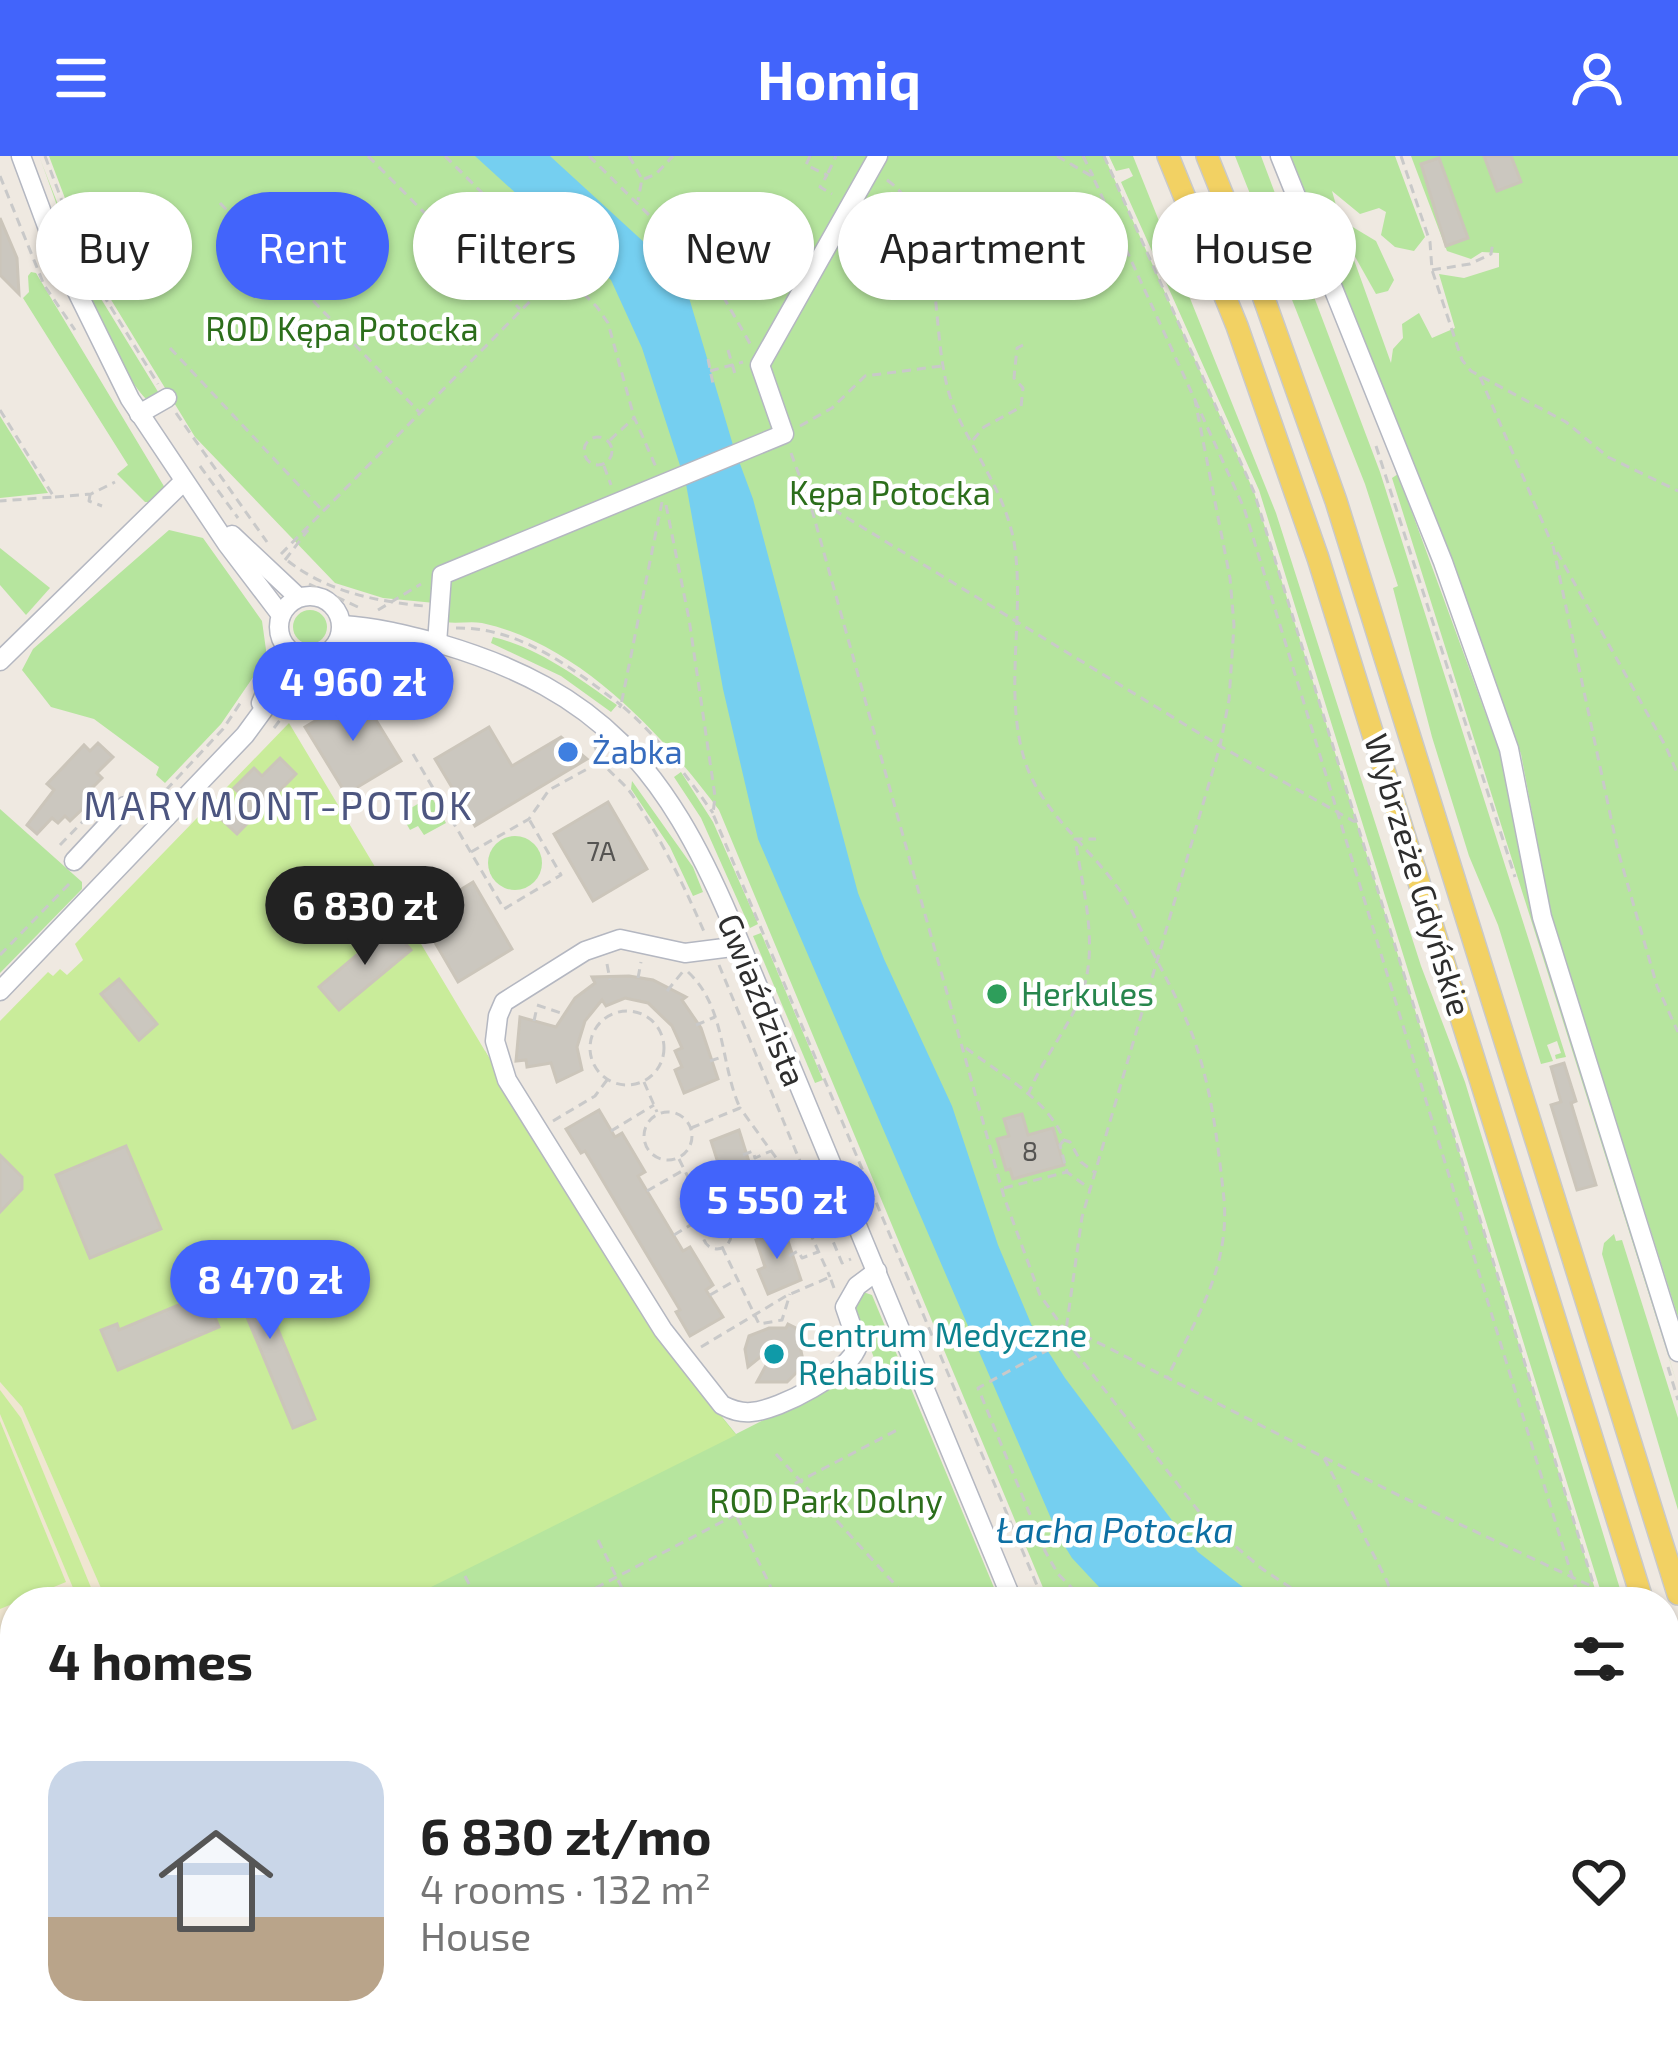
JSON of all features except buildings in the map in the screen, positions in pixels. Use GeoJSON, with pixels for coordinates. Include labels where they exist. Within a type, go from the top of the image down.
{"type":"FeatureCollection","features":[{"type":"Feature","properties":{"kind":"main road","name":"Wybrzeże Gdyńskie"},"geometry":{"type":"LineString","coordinates":[[1168,156],[1250,361],[1325,579],[1638,1587]]}},
{"type":"Feature","properties":{"kind":"main road","name":"Wybrzeże Gdyńskie"},"geometry":{"type":"LineString","coordinates":[[1207,156],[1262,292],[1355,561],[1676,1587]]}},
{"type":"Feature","properties":{"kind":"street"},"geometry":{"type":"LineString","coordinates":[[21,156],[53,245],[140,414],[281,615]]}},
{"type":"Feature","properties":{"kind":"street"},"geometry":{"type":"LineString","coordinates":[[1280,156],[1443,562],[1509,749],[1542,917],[1678,1352]]}},
{"type":"Feature","properties":{"kind":"street"},"geometry":{"type":"LineString","coordinates":[[857,192],[874,164]]}},
{"type":"Feature","properties":{"kind":"street"},"geometry":{"type":"LineString","coordinates":[[437,643],[442,574],[784,434],[760,365],[838,225]]}},
{"type":"Feature","properties":{"kind":"street"},"geometry":{"type":"LineString","coordinates":[[140,414],[167,398]]}},
{"type":"Feature","properties":{"kind":"street"},"geometry":{"type":"LineString","coordinates":[[0,661],[184,481]]}},
{"type":"Feature","properties":{"kind":"street"},"geometry":{"type":"LineString","coordinates":[[200,503],[277,561],[298,597]]}},
{"type":"Feature","properties":{"kind":"street"},"geometry":{"type":"LineString","coordinates":[[298,597],[338,598],[340,633],[329,652],[316,658],[293,652],[278,628],[281,615],[298,597]]}},
{"type":"Feature","properties":{"kind":"street","name":"Gwiaździsta"},"geometry":{"type":"LineString","coordinates":[[340,633],[367,640],[437,643],[499,661],[576,704],[605,727],[670,798],[702,854],[1006,1587]]}},
{"type":"Feature","properties":{"kind":"street"},"geometry":{"type":"LineString","coordinates":[[0,991],[245,735],[293,652]]}},
{"type":"Feature","properties":{"kind":"street"},"geometry":{"type":"LineString","coordinates":[[74,861],[125,806]]}},
{"type":"Feature","properties":{"kind":"street"},"geometry":{"type":"LineString","coordinates":[[740,946],[685,953],[634,939],[609,940],[505,1002],[495,1029],[498,1058],[507,1080],[663,1330],[722,1405],[734,1411],[770,1408],[837,1373],[854,1358],[858,1346],[846,1304],[857,1286],[877,1271]]}},
{"type":"Feature","properties":{"kind":"path"},"geometry":{"type":"LineString","coordinates":[[45,156],[88,270],[188,435],[277,561],[338,598],[440,607]]}},
{"type":"Feature","properties":{"kind":"path"},"geometry":{"type":"LineString","coordinates":[[368,156],[521,310]]}},
{"type":"Feature","properties":{"kind":"path"},"geometry":{"type":"LineString","coordinates":[[445,156],[597,307],[613,338],[634,417],[670,480]]}},
{"type":"Feature","properties":{"kind":"path"},"geometry":{"type":"LineString","coordinates":[[589,156],[712,277],[760,365]]}},
{"type":"Feature","properties":{"kind":"path"},"geometry":{"type":"LineString","coordinates":[[629,156],[642,179],[638,202]]}},
{"type":"Feature","properties":{"kind":"path"},"geometry":{"type":"LineString","coordinates":[[642,179],[656,174],[673,156]]}},
{"type":"Feature","properties":{"kind":"path"},"geometry":{"type":"LineString","coordinates":[[811,156],[806,165],[827,175]]}},
{"type":"Feature","properties":{"kind":"path"},"geometry":{"type":"LineString","coordinates":[[836,156],[820,187],[838,197]]}},
{"type":"Feature","properties":{"kind":"path"},"geometry":{"type":"LineString","coordinates":[[1057,156],[1093,177]]}},
{"type":"Feature","properties":{"kind":"path"},"geometry":{"type":"LineString","coordinates":[[1083,156],[1244,508],[1575,1587]]}},
{"type":"Feature","properties":{"kind":"path"},"geometry":{"type":"LineString","coordinates":[[1104,156],[1254,492],[1594,1587]]}},
{"type":"Feature","properties":{"kind":"path"},"geometry":{"type":"LineString","coordinates":[[1401,156],[1462,360],[1479,375],[1565,422],[1608,457],[1678,490]]}},
{"type":"Feature","properties":{"kind":"path"},"geometry":{"type":"LineString","coordinates":[[874,164],[902,192]]}},
{"type":"Feature","properties":{"kind":"path"},"geometry":{"type":"LineString","coordinates":[[1098,187],[1115,179]]}},
{"type":"Feature","properties":{"kind":"path"},"geometry":{"type":"LineString","coordinates":[[1432,270],[1470,264],[1491,254],[1493,242]]}},
{"type":"Feature","properties":{"kind":"path"},"geometry":{"type":"LineString","coordinates":[[313,300],[420,413]]}},
{"type":"Feature","properties":{"kind":"path"},"geometry":{"type":"LineString","coordinates":[[277,561],[531,300]]}},
{"type":"Feature","properties":{"kind":"path"},"geometry":{"type":"LineString","coordinates":[[933,300],[942,366],[954,408],[1001,500],[1013,537],[1019,580],[1022,752],[1044,801],[1125,900],[1190,1029],[1202,1066],[1224,1201],[1222,1260],[1167,1378]]}},
{"type":"Feature","properties":{"kind":"path"},"geometry":{"type":"LineString","coordinates":[[972,442],[984,427],[1021,407],[1023,388],[1014,378],[1017,348],[1023,345]]}},
{"type":"Feature","properties":{"kind":"path"},"geometry":{"type":"LineString","coordinates":[[170,348],[324,512]]}},
{"type":"Feature","properties":{"kind":"path"},"geometry":{"type":"LineString","coordinates":[[728,350],[735,374]]}},
{"type":"Feature","properties":{"kind":"path"},"geometry":{"type":"LineString","coordinates":[[708,359],[713,384]]}},
{"type":"Feature","properties":{"kind":"path"},"geometry":{"type":"LineString","coordinates":[[710,371],[732,366]]}},
{"type":"Feature","properties":{"kind":"path"},"geometry":{"type":"LineString","coordinates":[[942,366],[865,376],[832,408],[784,434],[806,494],[1002,1188],[1040,1295],[1066,1332]]}},
{"type":"Feature","properties":{"kind":"path"},"geometry":{"type":"LineString","coordinates":[[1479,375],[1553,546],[1678,775]]}},
{"type":"Feature","properties":{"kind":"path"},"geometry":{"type":"LineString","coordinates":[[1195,400],[1230,578],[1234,625],[1229,700],[1220,746],[1094,1172],[1070,1282],[1066,1340],[1207,1522],[1290,1587]]}},
{"type":"Feature","properties":{"kind":"path"},"geometry":{"type":"LineString","coordinates":[[0,410],[53,497]]}},
{"type":"Feature","properties":{"kind":"path"},"geometry":{"type":"LineString","coordinates":[[609,442],[634,417]]}},
{"type":"Feature","properties":{"kind":"path"},"geometry":{"type":"LineString","coordinates":[[603,464],[590,462],[584,449],[592,438],[609,442]]}},
{"type":"Feature","properties":{"kind":"path"},"geometry":{"type":"LineString","coordinates":[[603,464],[612,454],[609,442]]}},
{"type":"Feature","properties":{"kind":"path"},"geometry":{"type":"LineString","coordinates":[[603,464],[617,502]]}},
{"type":"Feature","properties":{"kind":"path"},"geometry":{"type":"LineString","coordinates":[[200,466],[249,533]]}},
{"type":"Feature","properties":{"kind":"path"},"geometry":{"type":"LineString","coordinates":[[0,501],[91,494],[115,482]]}},
{"type":"Feature","properties":{"kind":"path"},"geometry":{"type":"LineString","coordinates":[[91,494],[89,501],[102,506]]}},
{"type":"Feature","properties":{"kind":"path"},"geometry":{"type":"LineString","coordinates":[[713,814],[715,796],[689,619],[664,494],[621,705],[593,741],[599,762],[627,788],[673,858],[842,1263],[895,1241]]}},
{"type":"Feature","properties":{"kind":"path"},"geometry":{"type":"LineString","coordinates":[[806,494],[1220,746],[1358,824]]}},
{"type":"Feature","properties":{"kind":"path"},"geometry":{"type":"LineString","coordinates":[[1553,546],[1618,851],[1657,986],[1678,1032]]}},
{"type":"Feature","properties":{"kind":"path"},"geometry":{"type":"LineString","coordinates":[[367,640],[368,619],[386,602],[442,574]]}},
{"type":"Feature","properties":{"kind":"path"},"geometry":{"type":"LineString","coordinates":[[368,669],[368,677]]}},
{"type":"Feature","properties":{"kind":"path"},"geometry":{"type":"LineString","coordinates":[[621,705],[676,762],[713,814],[1038,1587]]}},
{"type":"Feature","properties":{"kind":"path"},"geometry":{"type":"LineString","coordinates":[[413,754],[504,909],[561,875],[529,819]]}},
{"type":"Feature","properties":{"kind":"path"},"geometry":{"type":"LineString","coordinates":[[471,852],[529,819],[549,790],[599,762]]}},
{"type":"Feature","properties":{"kind":"path"},"geometry":{"type":"LineString","coordinates":[[59,845],[88,815]]}},
{"type":"Feature","properties":{"kind":"path"},"geometry":{"type":"LineString","coordinates":[[1075,839],[1096,839]]}},
{"type":"Feature","properties":{"kind":"path"},"geometry":{"type":"LineString","coordinates":[[1028,1095],[1086,982],[1089,942],[1075,839]]}},
{"type":"Feature","properties":{"kind":"path"},"geometry":{"type":"LineString","coordinates":[[1125,900],[1128,890]]}},
{"type":"Feature","properties":{"kind":"path"},"geometry":{"type":"LineString","coordinates":[[604,951],[610,980]]}},
{"type":"Feature","properties":{"kind":"path"},"geometry":{"type":"LineString","coordinates":[[667,991],[686,968],[699,982],[715,1016],[740,1108],[772,1151],[840,1303],[846,1304]]}},
{"type":"Feature","properties":{"kind":"path"},"geometry":{"type":"LineString","coordinates":[[532,995],[537,1005],[534,1021]]}},
{"type":"Feature","properties":{"kind":"path"},"geometry":{"type":"LineString","coordinates":[[537,1005],[564,1014]]}},
{"type":"Feature","properties":{"kind":"path"},"geometry":{"type":"LineString","coordinates":[[630,1011],[653,1022],[662,1036],[661,1063],[643,1081],[621,1084],[608,1079],[591,1057],[592,1036],[604,1019],[630,1011]]}},
{"type":"Feature","properties":{"kind":"path"},"geometry":{"type":"LineString","coordinates":[[696,1024],[715,1016]]}},
{"type":"Feature","properties":{"kind":"path"},"geometry":{"type":"LineString","coordinates":[[964,1047],[1055,1118],[1064,1140],[1094,1172]]}},
{"type":"Feature","properties":{"kind":"path"},"geometry":{"type":"LineString","coordinates":[[710,1061],[725,1056]]}},
{"type":"Feature","properties":{"kind":"path"},"geometry":{"type":"LineString","coordinates":[[546,1116],[548,1124],[595,1096],[608,1079]]}},
{"type":"Feature","properties":{"kind":"path"},"geometry":{"type":"LineString","coordinates":[[643,1081],[658,1114]]}},
{"type":"Feature","properties":{"kind":"path"},"geometry":{"type":"LineString","coordinates":[[611,1131],[654,1105]]}},
{"type":"Feature","properties":{"kind":"path"},"geometry":{"type":"LineString","coordinates":[[691,1128],[740,1108]]}},
{"type":"Feature","properties":{"kind":"path"},"geometry":{"type":"LineString","coordinates":[[675,1112],[691,1128],[690,1147],[679,1158],[668,1160],[649,1150],[644,1130],[658,1114],[675,1112]]}},
{"type":"Feature","properties":{"kind":"path"},"geometry":{"type":"LineString","coordinates":[[1064,1140],[1060,1145],[1067,1172],[1090,1189]]}},
{"type":"Feature","properties":{"kind":"path"},"geometry":{"type":"LineString","coordinates":[[743,1155],[753,1151],[755,1157],[772,1151]]}},
{"type":"Feature","properties":{"kind":"path"},"geometry":{"type":"LineString","coordinates":[[679,1158],[710,1222],[703,1238],[710,1247],[722,1247],[729,1241],[729,1229],[720,1221],[710,1222]]}},
{"type":"Feature","properties":{"kind":"path"},"geometry":{"type":"LineString","coordinates":[[647,1191],[684,1170]]}},
{"type":"Feature","properties":{"kind":"path"},"geometry":{"type":"LineString","coordinates":[[1002,1188],[1067,1172]]}},
{"type":"Feature","properties":{"kind":"path"},"geometry":{"type":"LineString","coordinates":[[729,1229],[796,1202]]}},
{"type":"Feature","properties":{"kind":"path"},"geometry":{"type":"LineString","coordinates":[[674,1235],[707,1215]]}},
{"type":"Feature","properties":{"kind":"path"},"geometry":{"type":"LineString","coordinates":[[722,1247],[760,1324],[782,1320],[790,1294]]}},
{"type":"Feature","properties":{"kind":"path"},"geometry":{"type":"LineString","coordinates":[[789,1256],[798,1251],[802,1258],[818,1251]]}},
{"type":"Feature","properties":{"kind":"path"},"geometry":{"type":"LineString","coordinates":[[685,1358],[790,1294],[830,1277]]}},
{"type":"Feature","properties":{"kind":"path"},"geometry":{"type":"LineString","coordinates":[[710,1295],[738,1279]]}},
{"type":"Feature","properties":{"kind":"path"},"geometry":{"type":"LineString","coordinates":[[959,1395],[1066,1340],[1087,1337],[1594,1587]]}},
{"type":"Feature","properties":{"kind":"path"},"geometry":{"type":"LineString","coordinates":[[978,1388],[1036,1529],[1058,1574],[1071,1587]]}},
{"type":"Feature","properties":{"kind":"path"},"geometry":{"type":"LineString","coordinates":[[597,1587],[899,1429]]}},
{"type":"Feature","properties":{"kind":"path"},"geometry":{"type":"LineString","coordinates":[[776,1454],[897,1587]]}},
{"type":"Feature","properties":{"kind":"path"},"geometry":{"type":"LineString","coordinates":[[1322,1456],[1389,1587]]}},
{"type":"Feature","properties":{"kind":"path"},"geometry":{"type":"LineString","coordinates":[[736,1515],[771,1587]]}},
{"type":"Feature","properties":{"kind":"path"},"geometry":{"type":"LineString","coordinates":[[1017,1538],[1036,1529]]}},
{"type":"Feature","properties":{"kind":"path"},"geometry":{"type":"LineString","coordinates":[[598,1540],[621,1587]]}},
{"type":"Feature","properties":{"kind":"path"},"geometry":{"type":"LineString","coordinates":[[465,1576],[470,1587]]}},
{"type":"Feature","properties":{"kind":"shaded area"},"geometry":{"type":"Polygon","coordinates":[[[0,1382],[22,1407],[100,1587],[0,1587],[0,1382]]]}},
{"type":"Feature","properties":{"kind":"green space","name":"Kępa Potocka"},"geometry":{"type":"Polygon","coordinates":[[[49,156],[1104,156],[1120,192],[838,192],[838,300],[1128,300],[1128,210],[1152,264],[1152,300],[1168,300],[1254,492],[1594,1587],[1043,1587],[719,810],[645,723],[585,671],[552,650],[482,623],[445,622],[445,604],[383,598],[335,583],[195,437],[111,300],[192,300],[192,192],[63,192],[49,156]]]}},
{"type":"Feature","properties":{"kind":"green space"},"geometry":{"type":"Polygon","coordinates":[[[1109,156],[1133,156],[1152,203],[1152,251],[1121,182],[1133,176],[1129,168],[1116,171],[1109,156]]]}},
{"type":"Feature","properties":{"kind":"green space"},"geometry":{"type":"Polygon","coordinates":[[[1235,156],[1261,156],[1275,192],[1249,192],[1235,156]]]}},
{"type":"Feature","properties":{"kind":"green space"},"geometry":{"type":"Polygon","coordinates":[[[1290,156],[1395,156],[1425,237],[1414,251],[1395,247],[1381,235],[1386,212],[1379,208],[1360,214],[1356,192],[1304,192],[1290,156]]]}},
{"type":"Feature","properties":{"kind":"green space"},"geometry":{"type":"Polygon","coordinates":[[[1411,156],[1678,156],[1678,1317],[1551,915],[1521,754],[1348,300],[1356,300],[1356,266],[1391,363],[1393,349],[1403,338],[1402,324],[1419,313],[1432,338],[1455,328],[1439,274],[1464,278],[1499,267],[1499,253],[1482,252],[1471,259],[1447,251],[1411,156]]]}},
{"type":"Feature","properties":{"kind":"green space"},"geometry":{"type":"Polygon","coordinates":[[[1356,229],[1376,241],[1394,280],[1388,291],[1376,294],[1356,258],[1356,229]]]}},
{"type":"Feature","properties":{"kind":"green space"},"geometry":{"type":"Polygon","coordinates":[[[36,273],[36,300],[52,300],[165,488],[151,502],[145,502],[117,474],[128,465],[23,298],[29,292],[28,276],[36,273]]]}},
{"type":"Feature","properties":{"kind":"green space"},"geometry":{"type":"Polygon","coordinates":[[[93,300],[102,300],[160,395],[148,401],[132,381],[93,300]]]}},
{"type":"Feature","properties":{"kind":"green space"},"geometry":{"type":"Polygon","coordinates":[[[1174,300],[1191,300],[1276,513],[1421,966],[1465,1082],[1619,1587],[1599,1587],[1259,490],[1174,300]]]}},
{"type":"Feature","properties":{"kind":"green space"},"geometry":{"type":"Polygon","coordinates":[[[1292,300],[1315,300],[1380,472],[1566,1057],[1556,1059],[1561,1053],[1557,1041],[1547,1045],[1553,1061],[1541,1064],[1432,737],[1393,588],[1398,586],[1365,484],[1292,300]]]}},
{"type":"Feature","properties":{"kind":"green space"},"geometry":{"type":"Polygon","coordinates":[[[0,416],[48,493],[0,498],[0,416]]]}},
{"type":"Feature","properties":{"kind":"green space"},"geometry":{"type":"Polygon","coordinates":[[[1398,474],[1499,750],[1533,917],[1678,1387],[1392,478],[1398,474]]]}},
{"type":"Feature","properties":{"kind":"green space"},"geometry":{"type":"Polygon","coordinates":[[[169,530],[203,538],[262,621],[267,657],[221,724],[165,783],[156,775],[159,767],[94,719],[51,707],[22,670],[33,649],[169,530]]]}},
{"type":"Feature","properties":{"kind":"green space"},"geometry":{"type":"Polygon","coordinates":[[[0,548],[50,588],[26,615],[0,585],[0,548]]]}},
{"type":"Feature","properties":{"kind":"green space"},"geometry":{"type":"Polygon","coordinates":[[[310,610],[322,615],[327,627],[322,639],[310,644],[298,639],[293,627],[298,615],[310,610]]]}},
{"type":"Feature","properties":{"kind":"green space"},"geometry":{"type":"Polygon","coordinates":[[[493,637],[543,656],[617,705],[611,712],[561,676],[491,643],[493,637]]]}},
{"type":"Feature","properties":{"kind":"green space"},"geometry":{"type":"Polygon","coordinates":[[[289,723],[653,1332],[736,1435],[431,1587],[100,1587],[22,1407],[0,1382],[0,1021],[48,972],[53,976],[60,969],[67,975],[83,960],[75,944],[289,723]]]}},
{"type":"Feature","properties":{"kind":"green space"},"geometry":{"type":"Polygon","coordinates":[[[681,772],[713,822],[758,924],[750,928],[701,818],[674,777],[681,772]]]}},
{"type":"Feature","properties":{"kind":"green space"},"geometry":{"type":"Polygon","coordinates":[[[632,781],[693,867],[703,892],[693,896],[670,847],[631,789],[632,781]]]}},
{"type":"Feature","properties":{"kind":"green space"},"geometry":{"type":"Polygon","coordinates":[[[431,796],[446,823],[424,835],[418,826],[410,830],[401,814],[431,796]]]}},
{"type":"Feature","properties":{"kind":"green space"},"geometry":{"type":"Polygon","coordinates":[[[0,809],[82,882],[82,889],[0,973],[0,809]]]}},
{"type":"Feature","properties":{"kind":"green space"},"geometry":{"type":"Polygon","coordinates":[[[515,836],[534,844],[542,863],[534,882],[515,890],[496,882],[488,863],[496,844],[515,836]]]}},
{"type":"Feature","properties":{"kind":"green space"},"geometry":{"type":"Polygon","coordinates":[[[761,933],[823,1080],[815,1083],[753,936],[761,933]]]}},
{"type":"Feature","properties":{"kind":"green space","name":"ROD Park Dolny"},"geometry":{"type":"Polygon","coordinates":[[[485,1051],[653,1332],[736,1434],[876,1363],[853,1303],[863,1292],[872,1295],[994,1587],[334,1587],[485,1051]]]}},
{"type":"Feature","properties":{"kind":"green space"},"geometry":{"type":"Polygon","coordinates":[[[1614,1234],[1616,1241],[1622,1240],[1678,1418],[1678,1510],[1602,1254],[1604,1243],[1614,1234]]]}},
{"type":"Feature","properties":{"kind":"green space"},"geometry":{"type":"Polygon","coordinates":[[[0,1390],[21,1418],[91,1587],[73,1587],[0,1414],[0,1390]]]}},
{"type":"Feature","properties":{"kind":"green space"},"geometry":{"type":"Polygon","coordinates":[[[0,1421],[66,1582],[54,1587],[0,1587],[0,1421]]]}},
{"type":"Feature","properties":{"kind":"water","name":"Łacha Potocka"},"geometry":{"type":"Polygon","coordinates":[[[475,156],[550,156],[589,192],[514,192],[475,156]]]}},
{"type":"Feature","properties":{"kind":"water","name":"Łacha Potocka"},"geometry":{"type":"Polygon","coordinates":[[[619,219],[643,241],[643,300],[690,300],[753,499],[858,893],[952,1106],[998,1245],[1032,1326],[1065,1378],[1174,1523],[1198,1552],[1243,1587],[1099,1587],[1059,1537],[758,839],[723,689],[686,484],[642,348],[619,298],[619,219]]]}},
{"type":"Feature","properties":{"kind":"place","name":"Żabka"},"geometry":{"type":"Point","coordinates":[568,752]}},
{"type":"Feature","properties":{"kind":"place","name":"Herkules"},"geometry":{"type":"Point","coordinates":[997,994]}},
{"type":"Feature","properties":{"kind":"place","name":"Centrum Medyczne Rehabilis"},"geometry":{"type":"Point","coordinates":[774,1354]}},
{"type":"Feature","properties":{"kind":"district","name":"MARYMONT-POTOK"},"geometry":{"type":"Point","coordinates":[279,806]}},
{"type":"Feature","properties":{"kind":"park label","name":"ROD Kępa Potocka"},"geometry":{"type":"Point","coordinates":[342,329]}}]}
